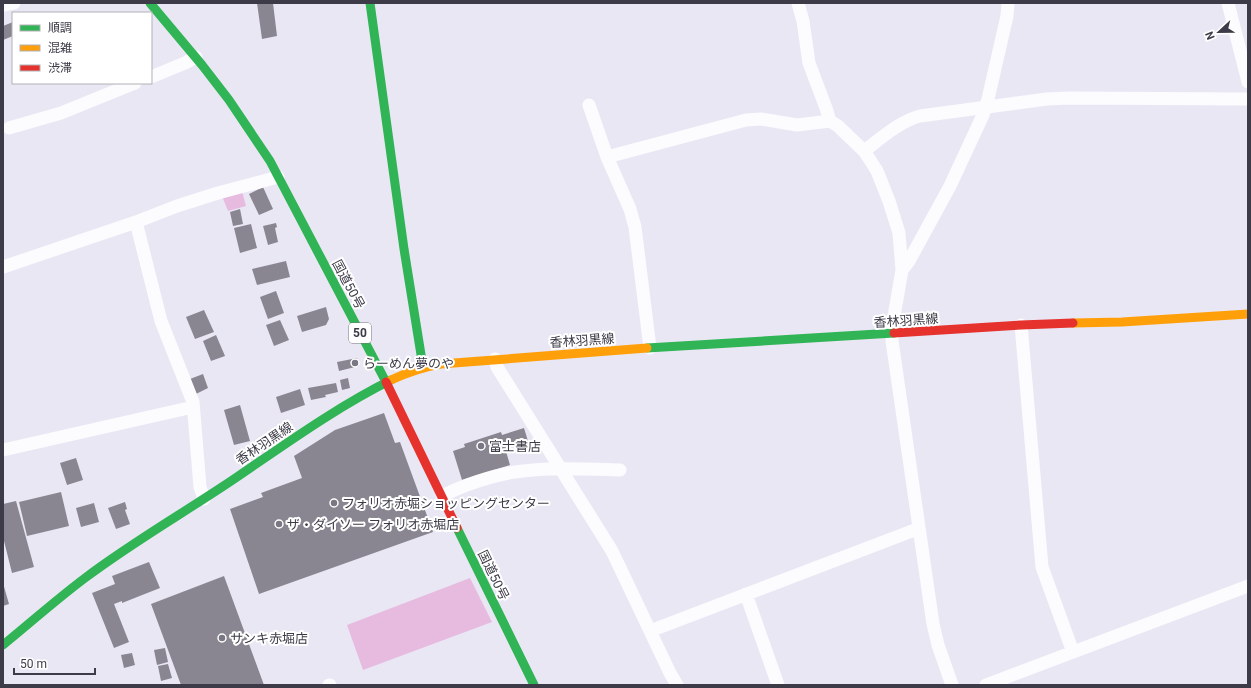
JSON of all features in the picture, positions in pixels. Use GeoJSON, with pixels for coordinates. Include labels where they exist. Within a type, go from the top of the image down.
{"type":"FeatureCollection","features":[{"type":"Feature","properties":{"kind":"main road","name":"国道50号"},"geometry":{"type":"LineString","coordinates":[[150,3],[196,57],[229,100],[258,142],[278,177],[386,382],[534,685]]}},
{"type":"Feature","properties":{"kind":"main road"},"geometry":{"type":"LineString","coordinates":[[370,3],[422,367]]}},
{"type":"Feature","properties":{"kind":"main road","name":"香林羽黒線"},"geometry":{"type":"LineString","coordinates":[[3,645],[85,578],[136,542],[371,390],[405,373],[422,367],[495,359],[650,348],[1021,325],[1122,322],[1248,314]]}},
{"type":"Feature","properties":{"kind":"street"},"geometry":{"type":"LineString","coordinates":[[3,5],[14,3]]}},
{"type":"Feature","properties":{"kind":"street"},"geometry":{"type":"LineString","coordinates":[[798,3],[803,22],[809,62],[830,121]]}},
{"type":"Feature","properties":{"kind":"street"},"geometry":{"type":"LineString","coordinates":[[902,270],[909,261],[950,186],[986,108],[1007,16],[1008,3]]}},
{"type":"Feature","properties":{"kind":"street"},"geometry":{"type":"LineString","coordinates":[[1228,3],[1248,82]]}},
{"type":"Feature","properties":{"kind":"street"},"geometry":{"type":"LineString","coordinates":[[152,77],[196,57]]}},
{"type":"Feature","properties":{"kind":"street"},"geometry":{"type":"LineString","coordinates":[[9,128],[61,113],[133,84]]}},
{"type":"Feature","properties":{"kind":"street"},"geometry":{"type":"LineString","coordinates":[[864,151],[904,122],[913,118],[1047,99],[1248,99]]}},
{"type":"Feature","properties":{"kind":"street"},"geometry":{"type":"LineString","coordinates":[[589,105],[607,157],[630,210],[635,228],[650,348]]}},
{"type":"Feature","properties":{"kind":"street"},"geometry":{"type":"LineString","coordinates":[[607,157],[746,120],[761,119],[797,125],[830,121],[838,126],[864,151],[870,160],[877,171],[894,215],[899,233],[902,270],[892,341],[934,631],[952,685]]}},
{"type":"Feature","properties":{"kind":"street"},"geometry":{"type":"LineString","coordinates":[[3,267],[136,222],[177,206],[278,177]]}},
{"type":"Feature","properties":{"kind":"street"},"geometry":{"type":"LineString","coordinates":[[136,222],[161,320],[193,402],[200,487],[204,498]]}},
{"type":"Feature","properties":{"kind":"street"},"geometry":{"type":"LineString","coordinates":[[1021,325],[1042,567],[1073,652]]}},
{"type":"Feature","properties":{"kind":"street"},"geometry":{"type":"LineString","coordinates":[[495,359],[497,367],[612,551],[677,685]]}},
{"type":"Feature","properties":{"kind":"street"},"geometry":{"type":"LineString","coordinates":[[3,450],[193,407]]}},
{"type":"Feature","properties":{"kind":"street"},"geometry":{"type":"LineString","coordinates":[[442,496],[454,490],[503,474],[516,472],[561,469],[620,470]]}},
{"type":"Feature","properties":{"kind":"street"},"geometry":{"type":"LineString","coordinates":[[650,632],[912,531],[919,530]]}},
{"type":"Feature","properties":{"kind":"street"},"geometry":{"type":"LineString","coordinates":[[986,685],[1248,586]]}},
{"type":"Feature","properties":{"kind":"street"},"geometry":{"type":"LineString","coordinates":[[746,594],[778,685]]}},
{"type":"Feature","properties":{"kind":"shaded area"},"geometry":{"type":"Polygon","coordinates":[[[242,191],[246,206],[228,211],[222,196],[242,191]]]}},
{"type":"Feature","properties":{"kind":"shaded area"},"geometry":{"type":"Polygon","coordinates":[[[470,578],[492,622],[363,670],[347,625],[470,578]]]}},
{"type":"Feature","properties":{"kind":"building"},"geometry":{"type":"Polygon","coordinates":[[[257,3],[273,3],[277,36],[262,39],[257,3]]]}},
{"type":"Feature","properties":{"kind":"building"},"geometry":{"type":"Polygon","coordinates":[[[12,22],[12,36],[3,40],[3,26],[12,22]]]}},
{"type":"Feature","properties":{"kind":"building"},"geometry":{"type":"Polygon","coordinates":[[[263,187],[273,209],[259,215],[249,194],[263,187]]]}},
{"type":"Feature","properties":{"kind":"building"},"geometry":{"type":"Polygon","coordinates":[[[240,209],[243,224],[233,226],[230,212],[240,209]]]}},
{"type":"Feature","properties":{"kind":"building"},"geometry":{"type":"Polygon","coordinates":[[[276,223],[277,227],[275,228],[278,242],[268,245],[263,226],[276,223]]]}},
{"type":"Feature","properties":{"kind":"building"},"geometry":{"type":"Polygon","coordinates":[[[251,224],[257,248],[240,253],[234,228],[251,224]]]}},
{"type":"Feature","properties":{"kind":"building"},"geometry":{"type":"Polygon","coordinates":[[[286,261],[290,277],[257,285],[252,269],[286,261]]]}},
{"type":"Feature","properties":{"kind":"building"},"geometry":{"type":"Polygon","coordinates":[[[276,291],[284,313],[268,319],[260,297],[276,291]]]}},
{"type":"Feature","properties":{"kind":"building"},"geometry":{"type":"Polygon","coordinates":[[[326,307],[329,319],[326,325],[302,332],[297,316],[326,307]]]}},
{"type":"Feature","properties":{"kind":"building"},"geometry":{"type":"Polygon","coordinates":[[[204,310],[214,332],[195,339],[186,317],[204,310]]]}},
{"type":"Feature","properties":{"kind":"building"},"geometry":{"type":"Polygon","coordinates":[[[280,320],[289,340],[274,346],[266,325],[280,320]]]}},
{"type":"Feature","properties":{"kind":"building"},"geometry":{"type":"Polygon","coordinates":[[[216,335],[225,356],[211,361],[203,341],[216,335]]]}},
{"type":"Feature","properties":{"kind":"building"},"geometry":{"type":"Polygon","coordinates":[[[357,358],[359,366],[339,371],[337,362],[357,358]]]}},
{"type":"Feature","properties":{"kind":"building"},"geometry":{"type":"Polygon","coordinates":[[[203,374],[208,388],[196,394],[190,379],[203,374]]]}},
{"type":"Feature","properties":{"kind":"building"},"geometry":{"type":"Polygon","coordinates":[[[348,378],[350,388],[342,390],[340,380],[348,378]]]}},
{"type":"Feature","properties":{"kind":"building"},"geometry":{"type":"Polygon","coordinates":[[[336,383],[338,392],[325,395],[326,397],[311,400],[308,388],[336,383]]]}},
{"type":"Feature","properties":{"kind":"building"},"geometry":{"type":"Polygon","coordinates":[[[300,389],[305,405],[281,413],[276,397],[300,389]]]}},
{"type":"Feature","properties":{"kind":"building"},"geometry":{"type":"Polygon","coordinates":[[[240,405],[250,441],[234,445],[224,410],[240,405]]]}},
{"type":"Feature","properties":{"kind":"building","name":"フォリオ赤堀ショッピングセンター"},"geometry":{"type":"Polygon","coordinates":[[[384,413],[395,443],[400,442],[433,532],[259,594],[230,509],[263,497],[261,493],[302,478],[294,456],[335,430],[384,413]]]}},
{"type":"Feature","properties":{"kind":"building"},"geometry":{"type":"Polygon","coordinates":[[[524,428],[528,441],[505,448],[510,465],[462,480],[453,451],[465,447],[464,444],[501,432],[502,435],[524,428]]]}},
{"type":"Feature","properties":{"kind":"building"},"geometry":{"type":"Polygon","coordinates":[[[76,458],[83,480],[67,485],[60,463],[76,458]]]}},
{"type":"Feature","properties":{"kind":"building"},"geometry":{"type":"Polygon","coordinates":[[[61,492],[69,526],[27,536],[19,502],[61,492]]]}},
{"type":"Feature","properties":{"kind":"building"},"geometry":{"type":"Polygon","coordinates":[[[16,501],[34,567],[12,573],[3,537],[3,504],[16,501]]]}},
{"type":"Feature","properties":{"kind":"building"},"geometry":{"type":"Polygon","coordinates":[[[125,502],[127,509],[125,510],[130,524],[116,529],[108,508],[125,502]]]}},
{"type":"Feature","properties":{"kind":"building"},"geometry":{"type":"Polygon","coordinates":[[[94,503],[99,522],[81,527],[76,508],[94,503]]]}},
{"type":"Feature","properties":{"kind":"building"},"geometry":{"type":"Polygon","coordinates":[[[149,562],[160,588],[122,603],[122,601],[114,604],[129,642],[114,648],[92,593],[115,584],[112,576],[149,562]]]}},
{"type":"Feature","properties":{"kind":"building"},"geometry":{"type":"Polygon","coordinates":[[[224,576],[264,685],[181,685],[151,604],[224,576]]]}},
{"type":"Feature","properties":{"kind":"building"},"geometry":{"type":"Polygon","coordinates":[[[3,583],[9,604],[3,606],[3,583]]]}},
{"type":"Feature","properties":{"kind":"building"},"geometry":{"type":"Polygon","coordinates":[[[165,648],[168,662],[157,665],[154,650],[165,648]]]}},
{"type":"Feature","properties":{"kind":"building"},"geometry":{"type":"Polygon","coordinates":[[[132,653],[135,665],[124,668],[121,655],[132,653]]]}},
{"type":"Feature","properties":{"kind":"building"},"geometry":{"type":"Polygon","coordinates":[[[168,664],[172,678],[161,681],[158,666],[168,664]]]}},
{"type":"Feature","properties":{"kind":"traffic: fast"},"geometry":{"type":"LineString","coordinates":[[150,3],[229,100],[270,161],[386,382]]}},
{"type":"Feature","properties":{"kind":"traffic: fast"},"geometry":{"type":"LineString","coordinates":[[370,3],[404,249],[423,367]]}},
{"type":"Feature","properties":{"kind":"traffic: fast"},"geometry":{"type":"LineString","coordinates":[[647,348],[894,333]]}},
{"type":"Feature","properties":{"kind":"traffic: fast"},"geometry":{"type":"LineString","coordinates":[[3,645],[75,586],[122,551],[218,490],[293,438],[351,402],[391,380]]}},
{"type":"Feature","properties":{"kind":"traffic: fast"},"geometry":{"type":"LineString","coordinates":[[457,528],[534,685]]}},
{"type":"Feature","properties":{"kind":"traffic: slow"},"geometry":{"type":"LineString","coordinates":[[1073,323],[1122,322],[1248,314]]}},
{"type":"Feature","properties":{"kind":"traffic: slow"},"geometry":{"type":"LineString","coordinates":[[391,380],[416,370],[441,364],[647,348]]}},
{"type":"Feature","properties":{"kind":"traffic: jam"},"geometry":{"type":"LineString","coordinates":[[894,333],[1073,323]]}},
{"type":"Feature","properties":{"kind":"traffic: jam"},"geometry":{"type":"LineString","coordinates":[[386,382],[457,528]]}},
{"type":"Feature","properties":{"kind":"place","name":"らーめん夢のや"},"geometry":{"type":"Point","coordinates":[355,363]}},
{"type":"Feature","properties":{"kind":"place","name":"富士書店"},"geometry":{"type":"Point","coordinates":[481,446]}},
{"type":"Feature","properties":{"kind":"place","name":"フォリオ赤堀ショッピングセンター"},"geometry":{"type":"Point","coordinates":[334,503]}},
{"type":"Feature","properties":{"kind":"place","name":"ザ・ダイソー フォリオ赤堀店"},"geometry":{"type":"Point","coordinates":[279,524]}},
{"type":"Feature","properties":{"kind":"place","name":"サンキ赤堀店"},"geometry":{"type":"Point","coordinates":[222,638]}}]}
